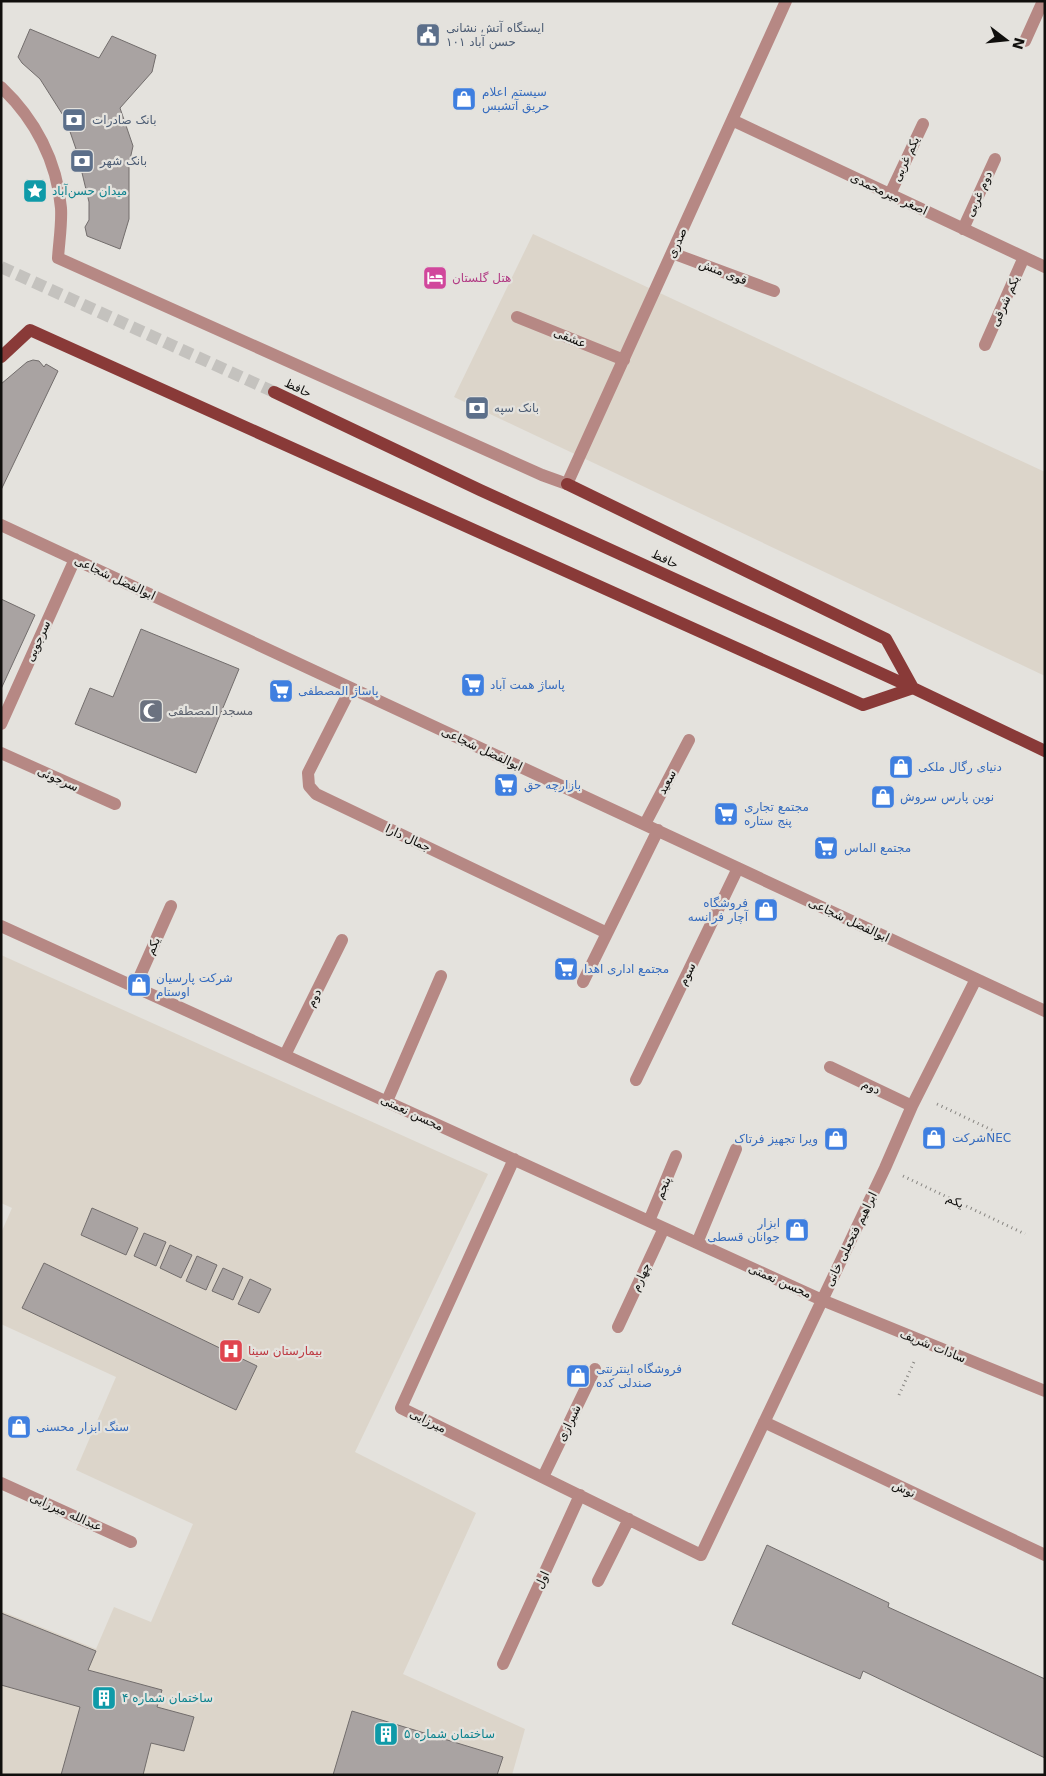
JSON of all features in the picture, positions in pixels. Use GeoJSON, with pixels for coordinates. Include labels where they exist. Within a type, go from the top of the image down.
{"type":"FeatureCollection","features":[{"type":"Feature","properties":{"kind":"main road"},"geometry":{"type":"LineString","coordinates":[[1,357],[30,330],[863,705],[914,688],[886,640],[567,484]]}},
{"type":"Feature","properties":{"kind":"main road","name":"حافظ"},"geometry":{"type":"LineString","coordinates":[[274,392],[480,490],[914,688],[1045,751]]}},
{"type":"Feature","properties":{"kind":"street","name":"صدری"},"geometry":{"type":"LineString","coordinates":[[567,484],[786,1]]}},
{"type":"Feature","properties":{"kind":"street"},"geometry":{"type":"LineString","coordinates":[[1025,41],[1042,1]]}},
{"type":"Feature","properties":{"kind":"street"},"geometry":{"type":"LineString","coordinates":[[1,87],[17,102],[33,124],[48,152],[57,179],[61,209],[58,258],[533,471],[567,484]]}},
{"type":"Feature","properties":{"kind":"street","name":"اصغر میرمحمدی"},"geometry":{"type":"LineString","coordinates":[[732,120],[1045,267]]}},
{"type":"Feature","properties":{"kind":"street","name":"یکم غربی"},"geometry":{"type":"LineString","coordinates":[[890,194],[923,124]]}},
{"type":"Feature","properties":{"kind":"street","name":"دوم غربی"},"geometry":{"type":"LineString","coordinates":[[964,229],[995,159]]}},
{"type":"Feature","properties":{"kind":"street","name":"قوی منش"},"geometry":{"type":"LineString","coordinates":[[672,253],[774,291]]}},
{"type":"Feature","properties":{"kind":"street","name":"یکم شرقی"},"geometry":{"type":"LineString","coordinates":[[985,345],[1024,257]]}},
{"type":"Feature","properties":{"kind":"street","name":"عشقی"},"geometry":{"type":"LineString","coordinates":[[517,317],[624,360]]}},
{"type":"Feature","properties":{"kind":"street","name":"ابوالفضل شجاعی"},"geometry":{"type":"LineString","coordinates":[[1,525],[1045,1011]]}},
{"type":"Feature","properties":{"kind":"street","name":"سرجویی"},"geometry":{"type":"LineString","coordinates":[[1,724],[75,559]]}},
{"type":"Feature","properties":{"kind":"street","name":"جمال دارا"},"geometry":{"type":"LineString","coordinates":[[351,688],[308,774],[309,786],[316,794],[607,933]]}},
{"type":"Feature","properties":{"kind":"street","name":"سعید"},"geometry":{"type":"LineString","coordinates":[[645,824],[689,740]]}},
{"type":"Feature","properties":{"kind":"street","name":"سرجوئی"},"geometry":{"type":"LineString","coordinates":[[1,753],[115,804]]}},
{"type":"Feature","properties":{"kind":"street"},"geometry":{"type":"LineString","coordinates":[[583,982],[658,830]]}},
{"type":"Feature","properties":{"kind":"street","name":"سوم"},"geometry":{"type":"LineString","coordinates":[[636,1080],[738,868]]}},
{"type":"Feature","properties":{"kind":"street","name":"یکم"},"geometry":{"type":"LineString","coordinates":[[135,987],[171,906]]}},
{"type":"Feature","properties":{"kind":"street","name":"محسن نعمتی"},"geometry":{"type":"LineString","coordinates":[[1,926],[822,1300]]}},
{"type":"Feature","properties":{"kind":"street","name":"دوم"},"geometry":{"type":"LineString","coordinates":[[285,1055],[342,940]]}},
{"type":"Feature","properties":{"kind":"street"},"geometry":{"type":"LineString","coordinates":[[387,1102],[441,976]]}},
{"type":"Feature","properties":{"kind":"street","name":"ابراهیم فتحعلی خانی"},"geometry":{"type":"LineString","coordinates":[[701,1555],[915,1101],[976,979]]}},
{"type":"Feature","properties":{"kind":"street","name":"دوم"},"geometry":{"type":"LineString","coordinates":[[830,1068],[915,1101]]}},
{"type":"Feature","properties":{"kind":"street"},"geometry":{"type":"LineString","coordinates":[[697,1243],[736,1149]]}},
{"type":"Feature","properties":{"kind":"street","name":"پنجم"},"geometry":{"type":"LineString","coordinates":[[649,1221],[676,1156]]}},
{"type":"Feature","properties":{"kind":"street","name":"میرزایی"},"geometry":{"type":"LineString","coordinates":[[514,1159],[401,1408],[701,1555]]}},
{"type":"Feature","properties":{"kind":"street","name":"چهارم"},"geometry":{"type":"LineString","coordinates":[[618,1327],[664,1228]]}},
{"type":"Feature","properties":{"kind":"street","name":"سادات شریف"},"geometry":{"type":"LineString","coordinates":[[822,1300],[1045,1391]]}},
{"type":"Feature","properties":{"kind":"street","name":"شیرازی"},"geometry":{"type":"LineString","coordinates":[[543,1477],[595,1369]]}},
{"type":"Feature","properties":{"kind":"street","name":"نوش"},"geometry":{"type":"LineString","coordinates":[[764,1422],[1045,1555]]}},
{"type":"Feature","properties":{"kind":"street","name":"عبدالله میرزایی"},"geometry":{"type":"LineString","coordinates":[[1,1483],[131,1542]]}},
{"type":"Feature","properties":{"kind":"street","name":"اول"},"geometry":{"type":"LineString","coordinates":[[503,1664],[580,1495]]}},
{"type":"Feature","properties":{"kind":"street"},"geometry":{"type":"LineString","coordinates":[[598,1581],[629,1520]]}},
{"type":"Feature","properties":{"kind":"path"},"geometry":{"type":"LineString","coordinates":[[915,1101],[996,1132]]}},
{"type":"Feature","properties":{"kind":"path","name":"یکم"},"geometry":{"type":"LineString","coordinates":[[885,1168],[1025,1234]]}},
{"type":"Feature","properties":{"kind":"path"},"geometry":{"type":"LineString","coordinates":[[899,1396],[923,1341]]}},
{"type":"Feature","properties":{"kind":"shaded area"},"geometry":{"type":"Polygon","coordinates":[[[533,234],[1045,472],[1045,676],[454,397],[533,234]]]}},
{"type":"Feature","properties":{"kind":"shaded area","name":"بیمارستان سینا"},"geometry":{"type":"Polygon","coordinates":[[[1,955],[488,1174],[355,1452],[476,1513],[403,1674],[525,1729],[512,1775],[1,1775],[1,1611],[96,1649],[114,1607],[151,1622],[193,1524],[76,1470],[116,1377],[1,1324],[1,1233],[12,1208],[1,1203],[1,955]]]}},
{"type":"Feature","properties":{"kind":"building"},"geometry":{"type":"Polygon","coordinates":[[[30,29],[99,58],[112,36],[156,55],[152,72],[120,108],[133,146],[129,164],[129,219],[120,249],[87,236],[85,227],[89,220],[89,202],[77,152],[66,120],[40,79],[18,57],[30,29]]]}},
{"type":"Feature","properties":{"kind":"building"},"geometry":{"type":"Polygon","coordinates":[[[39,361],[44,367],[46,364],[58,371],[1,490],[1,384],[27,362],[39,361]]]}},
{"type":"Feature","properties":{"kind":"building"},"geometry":{"type":"Polygon","coordinates":[[[1,599],[35,615],[1,689],[1,599]]]}},
{"type":"Feature","properties":{"kind":"building","name":"مسجد المصطفی"},"geometry":{"type":"Polygon","coordinates":[[[141,629],[239,669],[196,773],[75,724],[90,688],[113,697],[141,629]]]}},
{"type":"Feature","properties":{"kind":"building"},"geometry":{"type":"Polygon","coordinates":[[[92,1208],[138,1228],[126,1255],[81,1235],[92,1208]]]}},
{"type":"Feature","properties":{"kind":"building"},"geometry":{"type":"Polygon","coordinates":[[[144,1233],[166,1242],[156,1266],[134,1256],[144,1233]]]}},
{"type":"Feature","properties":{"kind":"building"},"geometry":{"type":"Polygon","coordinates":[[[170,1245],[192,1255],[181,1278],[160,1268],[170,1245]]]}},
{"type":"Feature","properties":{"kind":"building"},"geometry":{"type":"Polygon","coordinates":[[[197,1256],[217,1265],[206,1290],[186,1281],[197,1256]]]}},
{"type":"Feature","properties":{"kind":"building"},"geometry":{"type":"Polygon","coordinates":[[[44,1263],[257,1366],[236,1410],[22,1308],[44,1263]]]}},
{"type":"Feature","properties":{"kind":"building"},"geometry":{"type":"Polygon","coordinates":[[[223,1268],[243,1277],[233,1300],[212,1291],[223,1268]]]}},
{"type":"Feature","properties":{"kind":"building"},"geometry":{"type":"Polygon","coordinates":[[[250,1279],[271,1289],[259,1313],[238,1304],[250,1279]]]}},
{"type":"Feature","properties":{"kind":"building"},"geometry":{"type":"Polygon","coordinates":[[[767,1545],[889,1603],[888,1607],[1045,1679],[1045,1758],[863,1671],[860,1679],[732,1624],[767,1545]]]}},
{"type":"Feature","properties":{"kind":"building","name":"ساختمان شماره ۴"},"geometry":{"type":"Polygon","coordinates":[[[1,1613],[96,1651],[88,1670],[162,1690],[157,1707],[194,1717],[184,1751],[151,1743],[143,1775],[61,1775],[80,1707],[1,1685],[1,1613]]]}},
{"type":"Feature","properties":{"kind":"building","name":"ساختمان شماره ۵"},"geometry":{"type":"Polygon","coordinates":[[[352,1711],[503,1757],[497,1775],[333,1775],[352,1711]]]}},
{"type":"Feature","properties":{"kind":"tunnel"},"geometry":{"type":"LineString","coordinates":[[1,267],[274,392]]}},
{"type":"Feature","properties":{"kind":"place","name":"ایستگاه آتش نشانی ۱۰۱ حسن آباد"},"geometry":{"type":"Point","coordinates":[428,35]}},
{"type":"Feature","properties":{"kind":"place","name":"سیستم اعلام حریق آتشبس"},"geometry":{"type":"Point","coordinates":[464,99]}},
{"type":"Feature","properties":{"kind":"place","name":"بانک صادرات"},"geometry":{"type":"Point","coordinates":[74,120]}},
{"type":"Feature","properties":{"kind":"place","name":"بانک شهر"},"geometry":{"type":"Point","coordinates":[82,161]}},
{"type":"Feature","properties":{"kind":"place","name":"میدان حسن‌آباد"},"geometry":{"type":"Point","coordinates":[35,191]}},
{"type":"Feature","properties":{"kind":"place","name":"هتل گلستان"},"geometry":{"type":"Point","coordinates":[435,278]}},
{"type":"Feature","properties":{"kind":"place","name":"بانک سپه"},"geometry":{"type":"Point","coordinates":[477,408]}},
{"type":"Feature","properties":{"kind":"place","name":"پاساژ همت آباد"},"geometry":{"type":"Point","coordinates":[473,685]}},
{"type":"Feature","properties":{"kind":"place","name":"پاساژ المصطفی"},"geometry":{"type":"Point","coordinates":[281,691]}},
{"type":"Feature","properties":{"kind":"place","name":"مسجد المصطفی"},"geometry":{"type":"Point","coordinates":[151,711]}},
{"type":"Feature","properties":{"kind":"place","name":"دنیای رگال ملکی"},"geometry":{"type":"Point","coordinates":[901,767]}},
{"type":"Feature","properties":{"kind":"place","name":"بازارچه حق"},"geometry":{"type":"Point","coordinates":[506,785]}},
{"type":"Feature","properties":{"kind":"place","name":"نوین پارس سروش"},"geometry":{"type":"Point","coordinates":[883,797]}},
{"type":"Feature","properties":{"kind":"place","name":"مجتمع تجاری پنج ستاره"},"geometry":{"type":"Point","coordinates":[726,814]}},
{"type":"Feature","properties":{"kind":"place","name":"مجتمع الماس"},"geometry":{"type":"Point","coordinates":[826,848]}},
{"type":"Feature","properties":{"kind":"place","name":"فروشگاه آچار فرانسه"},"geometry":{"type":"Point","coordinates":[766,910]}},
{"type":"Feature","properties":{"kind":"place","name":"مجتمع اداری اهدا"},"geometry":{"type":"Point","coordinates":[566,969]}},
{"type":"Feature","properties":{"kind":"place","name":"شرکت پارسیان اوستام"},"geometry":{"type":"Point","coordinates":[139,985]}},
{"type":"Feature","properties":{"kind":"place","name":"شرکتNEC"},"geometry":{"type":"Point","coordinates":[934,1138]}},
{"type":"Feature","properties":{"kind":"place","name":"ویرا تجهیز فرتاک"},"geometry":{"type":"Point","coordinates":[836,1139]}},
{"type":"Feature","properties":{"kind":"place","name":"ابزار جوانان قسطی"},"geometry":{"type":"Point","coordinates":[797,1230]}},
{"type":"Feature","properties":{"kind":"place","name":"بیمارستان سینا"},"geometry":{"type":"Point","coordinates":[231,1351]}},
{"type":"Feature","properties":{"kind":"place","name":"فروشگاه اینترنتی صندلی کده"},"geometry":{"type":"Point","coordinates":[578,1376]}},
{"type":"Feature","properties":{"kind":"place","name":"سنگ ابزار محسنی"},"geometry":{"type":"Point","coordinates":[19,1427]}},
{"type":"Feature","properties":{"kind":"place","name":"ساختمان شماره ۴"},"geometry":{"type":"Point","coordinates":[104,1698]}},
{"type":"Feature","properties":{"kind":"place","name":"ساختمان شماره ۵"},"geometry":{"type":"Point","coordinates":[386,1734]}}]}
